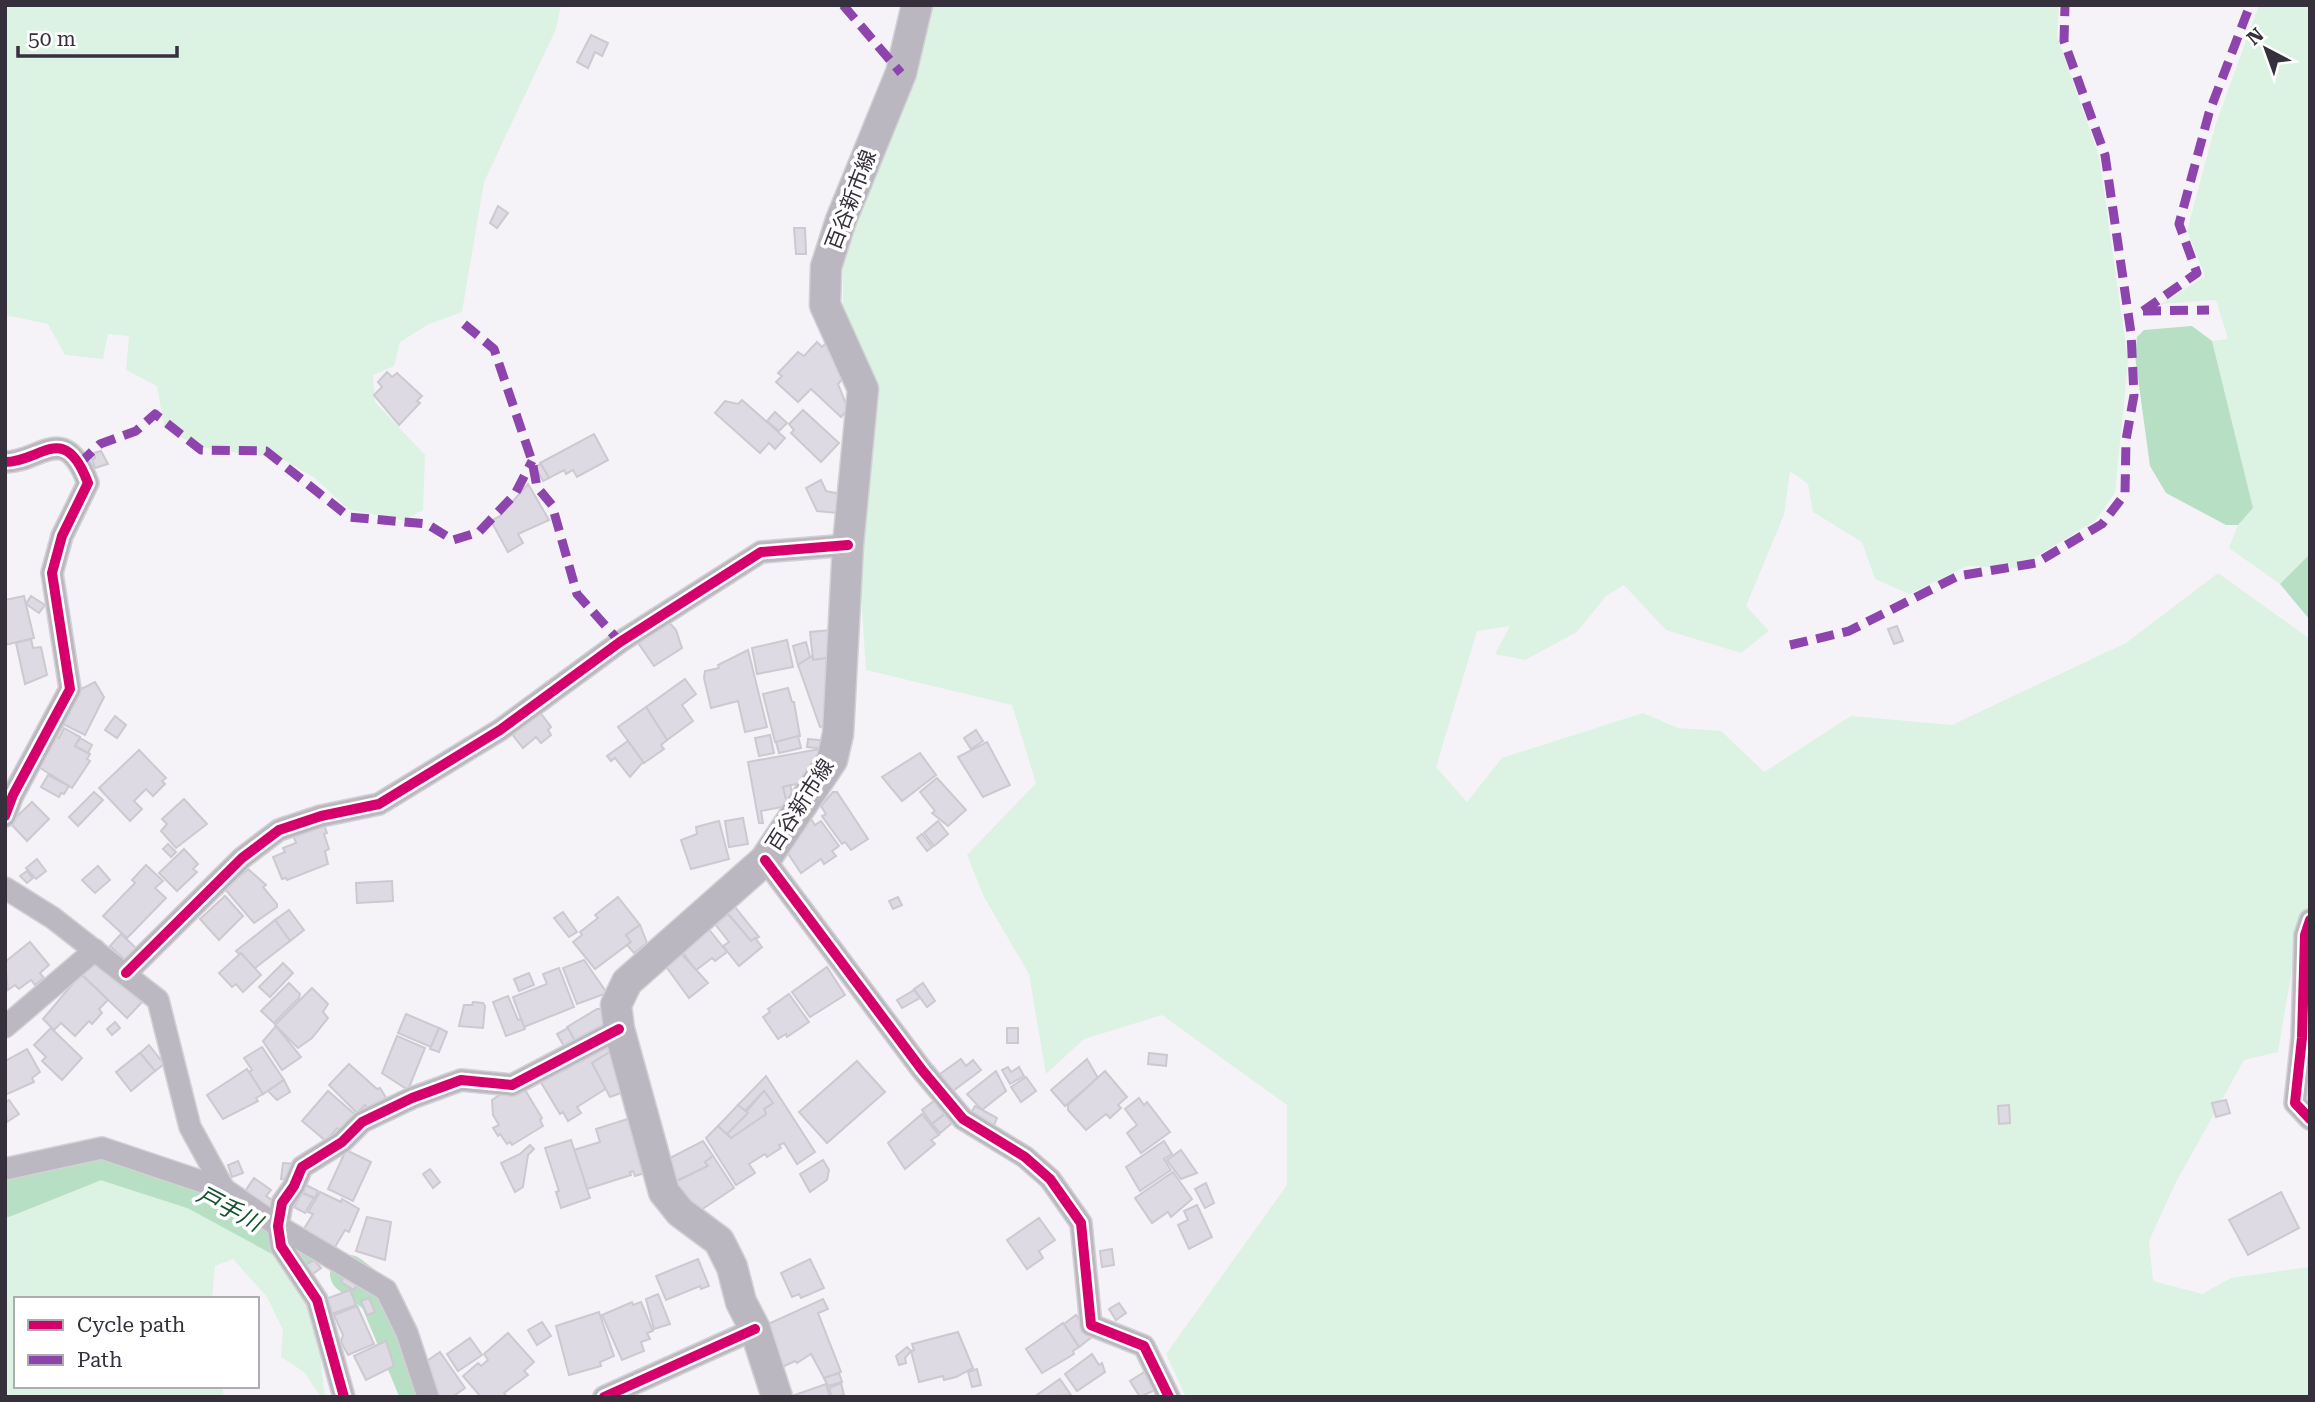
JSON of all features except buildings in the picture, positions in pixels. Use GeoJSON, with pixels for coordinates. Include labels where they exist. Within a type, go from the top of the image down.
{"type":"FeatureCollection","features":[{"type":"Feature","properties":{"kind":"main road","name":"百谷新市線"},"geometry":{"type":"LineString","coordinates":[[777,1397],[755,1329],[741,1302],[732,1267],[719,1241],[680,1212],[664,1192],[619,1030],[616,1005],[627,982],[765,860],[832,760],[838,734],[848,545],[863,389],[825,305],[826,267],[841,220],[901,73],[918,5]]}},
{"type":"Feature","properties":{"kind":"street"},"geometry":{"type":"LineString","coordinates":[[5,462],[13,462],[41,449],[61,449],[75,459],[88,483],[62,536],[52,573],[70,690],[13,795],[5,816]]}},
{"type":"Feature","properties":{"kind":"street"},"geometry":{"type":"LineString","coordinates":[[126,973],[242,858],[279,830],[321,816],[379,804],[500,730],[620,642],[761,552],[848,545]]}},
{"type":"Feature","properties":{"kind":"street"},"geometry":{"type":"LineString","coordinates":[[765,860],[922,1070],[964,1119],[1026,1157],[1050,1179],[1081,1223],[1091,1325],[1144,1346],[1169,1397]]}},
{"type":"Feature","properties":{"kind":"street"},"geometry":{"type":"LineString","coordinates":[[5,888],[96,950],[158,1000],[190,1126],[224,1189],[279,1236],[386,1290],[407,1333],[428,1397]]}},
{"type":"Feature","properties":{"kind":"street"},"geometry":{"type":"LineString","coordinates":[[2310,920],[2305,935],[2306,1042],[2295,1103],[2310,1119]]}},
{"type":"Feature","properties":{"kind":"street"},"geometry":{"type":"LineString","coordinates":[[5,1027],[96,950]]}},
{"type":"Feature","properties":{"kind":"street"},"geometry":{"type":"LineString","coordinates":[[344,1397],[317,1300],[279,1236],[282,1203],[294,1186],[302,1167],[342,1142],[362,1122],[412,1098],[461,1080],[512,1085],[619,1030]]}},
{"type":"Feature","properties":{"kind":"street"},"geometry":{"type":"LineString","coordinates":[[5,1169],[102,1148],[224,1189]]}},
{"type":"Feature","properties":{"kind":"street"},"geometry":{"type":"LineString","coordinates":[[604,1397],[755,1329]]}},
{"type":"Feature","properties":{"kind":"shaded area"},"geometry":{"type":"Polygon","coordinates":[[[5,5],[561,5],[556,29],[484,182],[462,312],[429,324],[400,342],[394,366],[373,375],[375,402],[425,455],[423,510],[404,521],[348,509],[315,478],[282,459],[197,447],[164,426],[157,386],[126,370],[129,336],[108,334],[103,359],[65,355],[48,324],[5,315],[5,5]]]}},
{"type":"Feature","properties":{"kind":"shaded area"},"geometry":{"type":"Polygon","coordinates":[[[934,5],[2059,5],[2057,36],[2099,156],[2128,361],[2115,493],[2095,521],[2017,568],[1967,566],[1909,594],[1875,579],[1862,542],[1813,512],[1808,484],[1790,471],[1784,515],[1746,606],[1769,631],[1741,653],[1666,630],[1624,585],[1606,596],[1577,632],[1525,660],[1495,654],[1510,626],[1477,631],[1436,767],[1467,802],[1502,758],[1643,713],[1678,728],[1721,731],[1764,772],[1851,716],[1952,725],[2126,643],[2218,573],[2310,639],[2310,907],[2300,922],[2278,1052],[2244,1060],[2175,1184],[2149,1241],[2153,1281],[2202,1294],[2231,1278],[2310,1267],[2310,1397],[1186,1397],[1166,1354],[1287,1185],[1287,1105],[1162,1015],[1084,1039],[1046,1074],[1029,974],[984,897],[967,855],[1036,783],[1012,705],[866,670],[857,532],[877,381],[843,309],[843,253],[934,5]]]}},
{"type":"Feature","properties":{"kind":"shaded area"},"geometry":{"type":"Polygon","coordinates":[[[2259,5],[2310,5],[2310,554],[2280,584],[2229,548],[2238,525],[2253,508],[2212,341],[2228,339],[2216,300],[2161,304],[2205,276],[2187,231],[2215,126],[2259,5]]]}},
{"type":"Feature","properties":{"kind":"shaded area"},"geometry":{"type":"Polygon","coordinates":[[[2192,326],[2212,341],[2253,508],[2238,525],[2226,525],[2166,493],[2150,466],[2135,356],[2137,337],[2144,330],[2192,326]]]}},
{"type":"Feature","properties":{"kind":"shaded area"},"geometry":{"type":"Polygon","coordinates":[[[2310,554],[2310,620],[2280,584],[2310,554]]]}},
{"type":"Feature","properties":{"kind":"shaded area"},"geometry":{"type":"Polygon","coordinates":[[[101,1171],[191,1205],[250,1235],[275,1255],[296,1279],[311,1307],[325,1397],[321,1397],[304,1372],[281,1357],[283,1330],[267,1297],[233,1259],[215,1266],[212,1297],[14,1297],[14,1388],[222,1388],[224,1397],[5,1397],[5,1195],[101,1171]]]}},
{"type":"Feature","properties":{"kind":"waterway","name":"戸手川"},"geometry":{"type":"LineString","coordinates":[[5,1198],[100,1160],[196,1191],[299,1247]]}},
{"type":"Feature","properties":{"kind":"waterway","name":"戸手川"},"geometry":{"type":"LineString","coordinates":[[349,1274],[378,1296],[420,1397]]}},
{"type":"Feature","properties":{"kind":"marked path"},"geometry":{"type":"LineString","coordinates":[[843,5],[901,73]]}},
{"type":"Feature","properties":{"kind":"marked path"},"geometry":{"type":"LineString","coordinates":[[1790,645],[1849,631],[1958,576],[2036,563],[2102,524],[2125,494],[2126,440],[2134,395],[2131,333],[2105,155],[2064,41],[2065,5]]}},
{"type":"Feature","properties":{"kind":"marked path"},"geometry":{"type":"LineString","coordinates":[[2143,311],[2197,273],[2179,224],[2209,113],[2250,5]]}},
{"type":"Feature","properties":{"kind":"marked path"},"geometry":{"type":"LineString","coordinates":[[2143,311],[2209,310]]}},
{"type":"Feature","properties":{"kind":"marked path"},"geometry":{"type":"LineString","coordinates":[[464,324],[494,349],[532,461],[537,487],[552,505],[577,594],[620,642]]}},
{"type":"Feature","properties":{"kind":"marked path"},"geometry":{"type":"LineString","coordinates":[[79,464],[100,444],[136,431],[155,414],[201,450],[266,451],[349,517],[427,524],[453,540],[479,532],[515,494],[532,461]]}},
{"type":"Feature","properties":{"kind":"cycle path"},"geometry":{"type":"LineString","coordinates":[[5,462],[51,449],[61,449],[70,453],[79,464],[88,483],[62,536],[52,573],[70,689],[13,795],[5,816]]}},
{"type":"Feature","properties":{"kind":"cycle path"},"geometry":{"type":"LineString","coordinates":[[126,973],[242,858],[279,830],[321,816],[379,804],[500,730],[620,642],[761,552],[848,545]]}},
{"type":"Feature","properties":{"kind":"cycle path"},"geometry":{"type":"LineString","coordinates":[[765,860],[922,1070],[963,1119],[1025,1157],[1050,1179],[1081,1223],[1091,1325],[1144,1346],[1169,1397]]}},
{"type":"Feature","properties":{"kind":"cycle path"},"geometry":{"type":"LineString","coordinates":[[2310,920],[2305,935],[2302,1038],[2295,1103],[2310,1119]]}},
{"type":"Feature","properties":{"kind":"cycle path"},"geometry":{"type":"LineString","coordinates":[[344,1397],[317,1300],[281,1246],[278,1226],[282,1203],[294,1186],[302,1167],[342,1142],[362,1122],[412,1098],[461,1080],[512,1085],[619,1029]]}},
{"type":"Feature","properties":{"kind":"cycle path"},"geometry":{"type":"LineString","coordinates":[[604,1397],[755,1329]]}}]}
